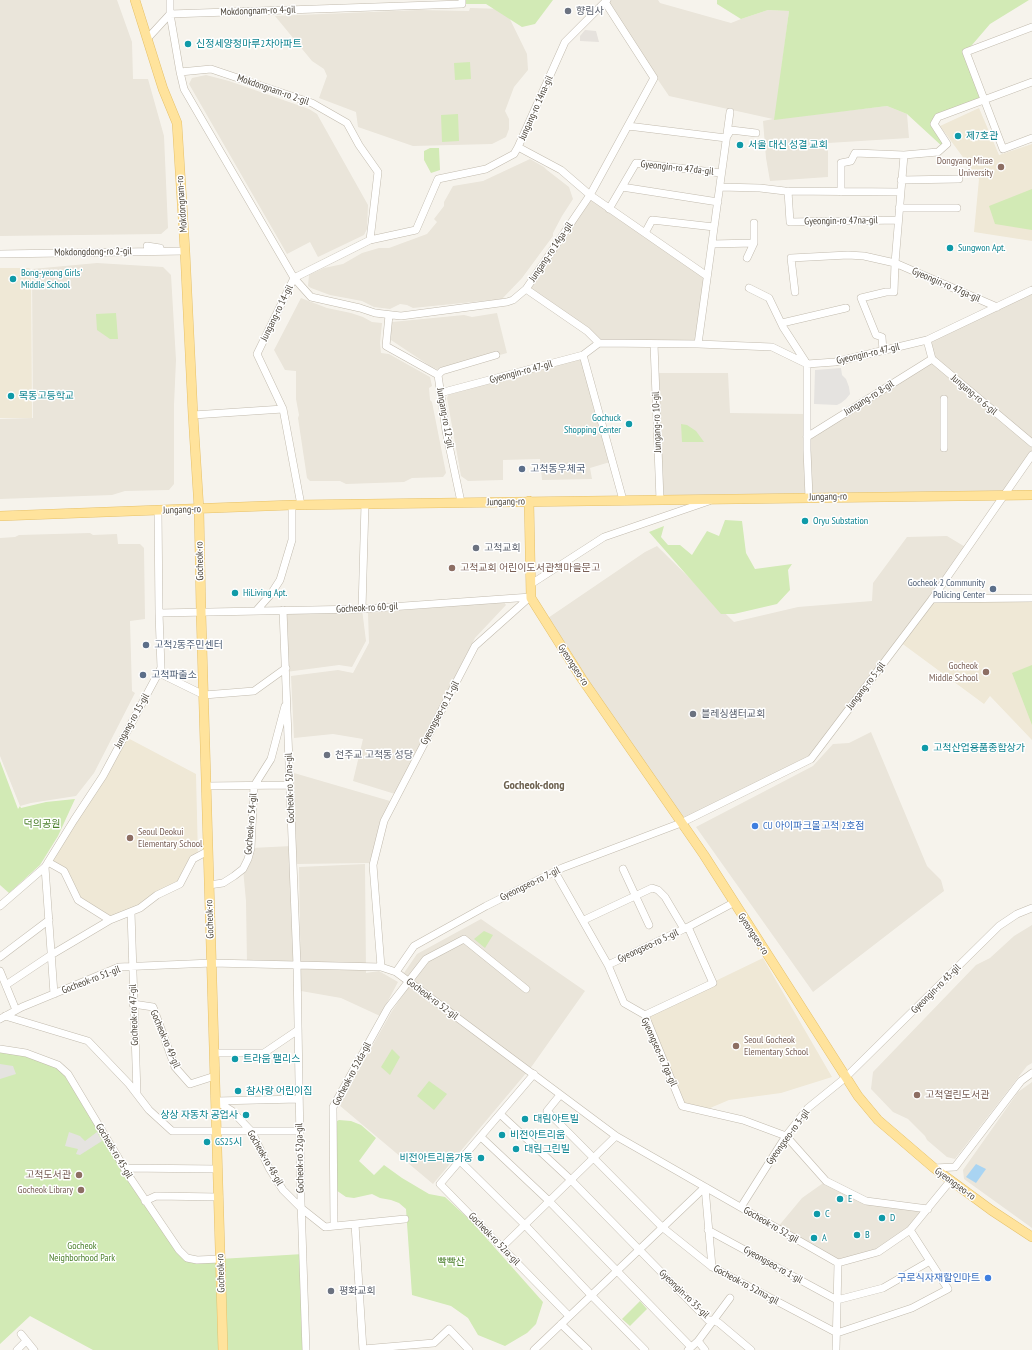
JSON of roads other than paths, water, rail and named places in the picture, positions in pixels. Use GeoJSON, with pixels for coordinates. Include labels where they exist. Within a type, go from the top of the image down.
{"type":"FeatureCollection","features":[{"type":"Feature","properties":{"kind":"main road","name":"Mokdongnam-ro"},"geometry":{"type":"LineString","coordinates":[[135,0],[163,89],[177,123],[193,415],[200,509]]}},
{"type":"Feature","properties":{"kind":"main road","name":"Jungang-ro"},"geometry":{"type":"LineString","coordinates":[[0,516],[296,505],[1032,495]]}},
{"type":"Feature","properties":{"kind":"main road"},"geometry":{"type":"LineString","coordinates":[[529,501],[531,597]]}},
{"type":"Feature","properties":{"kind":"main road","name":"Gocheok-ro"},"geometry":{"type":"LineString","coordinates":[[200,509],[201,612],[223,1350]]}},
{"type":"Feature","properties":{"kind":"main road","name":"Gyeongseo-ro"},"geometry":{"type":"LineString","coordinates":[[531,597],[582,679],[704,855],[858,1096],[878,1120],[934,1168],[991,1210],[1032,1237]]}},
{"type":"Feature","properties":{"kind":"street"},"geometry":{"type":"LineString","coordinates":[[170,0],[170,14],[180,72]]}},
{"type":"Feature","properties":{"kind":"street","name":"Mokdongnam-ro 4-gil"},"geometry":{"type":"LineString","coordinates":[[170,14],[462,4],[462,0]]}},
{"type":"Feature","properties":{"kind":"street","name":"Jungang-ro 14ga-gil"},"geometry":{"type":"LineString","coordinates":[[294,278],[311,297],[360,308],[375,314],[401,316],[507,302],[513,300],[526,289],[590,195],[654,78],[606,1]]}},
{"type":"Feature","properties":{"kind":"street","name":"Jungang-ro 14na-gil"},"geometry":{"type":"LineString","coordinates":[[590,195],[561,170],[518,147],[565,42],[606,1]]}},
{"type":"Feature","properties":{"kind":"street"},"geometry":{"type":"LineString","coordinates":[[147,39],[170,14]]}},
{"type":"Feature","properties":{"kind":"street"},"geometry":{"type":"LineString","coordinates":[[1032,27],[966,52],[1003,149],[1032,138]]}},
{"type":"Feature","properties":{"kind":"street","name":"Mokdongnam-ro 2-gil"},"geometry":{"type":"LineString","coordinates":[[180,72],[212,69],[312,103],[348,123],[359,145],[378,172],[370,240]]}},
{"type":"Feature","properties":{"kind":"street","name":"Jungang-ro 14-gil"},"geometry":{"type":"LineString","coordinates":[[180,72],[184,89],[294,278],[257,354],[283,409],[296,505],[292,540],[280,580],[272,594],[256,611]]}},
{"type":"Feature","properties":{"kind":"street"},"geometry":{"type":"LineString","coordinates":[[841,192],[841,163],[851,161],[855,153],[904,155],[938,152],[947,144],[934,124],[938,117],[1032,82]]}},
{"type":"Feature","properties":{"kind":"street","name":"Gyeongin-ro 47da-gil"},"geometry":{"type":"LineString","coordinates":[[698,344],[730,112]]}},
{"type":"Feature","properties":{"kind":"street"},"geometry":{"type":"LineString","coordinates":[[628,126],[726,138],[731,130],[756,133]]}},
{"type":"Feature","properties":{"kind":"street"},"geometry":{"type":"LineString","coordinates":[[294,278],[370,240],[416,230],[438,179],[486,169],[514,154],[518,147]]}},
{"type":"Feature","properties":{"kind":"street"},"geometry":{"type":"LineString","coordinates":[[895,263],[904,155]]}},
{"type":"Feature","properties":{"kind":"street","name":"Gyeongin-ro 47da-gil"},"geometry":{"type":"LineString","coordinates":[[609,209],[636,164],[721,173]]}},
{"type":"Feature","properties":{"kind":"street"},"geometry":{"type":"LineString","coordinates":[[901,180],[959,179]]}},
{"type":"Feature","properties":{"kind":"street"},"geometry":{"type":"LineString","coordinates":[[720,186],[788,191],[900,192]]}},
{"type":"Feature","properties":{"kind":"street"},"geometry":{"type":"LineString","coordinates":[[622,187],[718,202]]}},
{"type":"Feature","properties":{"kind":"street","name":"Gyeongin-ro 47na-gil"},"geometry":{"type":"LineString","coordinates":[[788,191],[790,222],[898,220]]}},
{"type":"Feature","properties":{"kind":"street"},"geometry":{"type":"LineString","coordinates":[[590,195],[707,276]]}},
{"type":"Feature","properties":{"kind":"street"},"geometry":{"type":"LineString","coordinates":[[899,208],[957,208]]}},
{"type":"Feature","properties":{"kind":"street"},"geometry":{"type":"LineString","coordinates":[[645,233],[652,220],[714,227]]}},
{"type":"Feature","properties":{"kind":"street"},"geometry":{"type":"LineString","coordinates":[[747,258],[754,243],[754,223]]}},
{"type":"Feature","properties":{"kind":"street"},"geometry":{"type":"LineString","coordinates":[[712,244],[754,243]]}},
{"type":"Feature","properties":{"kind":"street"},"geometry":{"type":"LineString","coordinates":[[147,246],[172,251]]}},
{"type":"Feature","properties":{"kind":"street","name":"Mokdongdong-ro 2-gil"},"geometry":{"type":"LineString","coordinates":[[0,254],[185,251]]}},
{"type":"Feature","properties":{"kind":"street","name":"Gyeongin-ro 47ga-gil"},"geometry":{"type":"LineString","coordinates":[[795,292],[791,258],[848,255],[864,256],[895,263],[998,307]]}},
{"type":"Feature","properties":{"kind":"street","name":"Gyeongin-ro 47ga-gil"},"geometry":{"type":"LineString","coordinates":[[883,351],[882,337],[876,335],[861,298],[886,292],[894,292],[895,263]]}},
{"type":"Feature","properties":{"kind":"street"},"geometry":{"type":"LineString","coordinates":[[749,288],[769,298],[782,323],[807,364],[809,497]]}},
{"type":"Feature","properties":{"kind":"street"},"geometry":{"type":"LineString","coordinates":[[526,289],[587,331],[599,343]]}},
{"type":"Feature","properties":{"kind":"street","name":"Gyeongin-ro 47-gil"},"geometry":{"type":"LineString","coordinates":[[440,393],[583,355],[599,343],[698,344],[772,347],[807,364],[836,362],[928,340],[1032,290]]}},
{"type":"Feature","properties":{"kind":"street"},"geometry":{"type":"LineString","coordinates":[[782,323],[846,308]]}},
{"type":"Feature","properties":{"kind":"street","name":"Jungang-ro 12-gil"},"geometry":{"type":"LineString","coordinates":[[389,315],[386,346],[438,375],[440,393],[461,502]]}},
{"type":"Feature","properties":{"kind":"street"},"geometry":{"type":"LineString","coordinates":[[928,340],[932,359]]}},
{"type":"Feature","properties":{"kind":"street","name":"Jungang-ro 10-gil"},"geometry":{"type":"LineString","coordinates":[[654,344],[660,500]]}},
{"type":"Feature","properties":{"kind":"street"},"geometry":{"type":"LineString","coordinates":[[438,375],[442,370],[496,355]]}},
{"type":"Feature","properties":{"kind":"street"},"geometry":{"type":"LineString","coordinates":[[583,355],[623,500]]}},
{"type":"Feature","properties":{"kind":"street","name":"Jungang-ro 8-gil"},"geometry":{"type":"LineString","coordinates":[[807,437],[932,359]]}},
{"type":"Feature","properties":{"kind":"street","name":"Jungang-ro 6-gil"},"geometry":{"type":"LineString","coordinates":[[932,359],[1032,442]]}},
{"type":"Feature","properties":{"kind":"street"},"geometry":{"type":"LineString","coordinates":[[944,399],[944,448]]}},
{"type":"Feature","properties":{"kind":"street"},"geometry":{"type":"LineString","coordinates":[[193,415],[283,409]]}},
{"type":"Feature","properties":{"kind":"street"},"geometry":{"type":"LineString","coordinates":[[1004,495],[1032,455]]}},
{"type":"Feature","properties":{"kind":"street","name":"Jungang-ro 5-gil"},"geometry":{"type":"LineString","coordinates":[[681,823],[811,759],[932,599],[1004,495]]}},
{"type":"Feature","properties":{"kind":"street"},"geometry":{"type":"LineString","coordinates":[[531,584],[604,537],[715,499]]}},
{"type":"Feature","properties":{"kind":"street"},"geometry":{"type":"LineString","coordinates":[[362,609],[364,504]]}},
{"type":"Feature","properties":{"kind":"street","name":"Jungang-ro 15-gil"},"geometry":{"type":"LineString","coordinates":[[0,906],[47,865],[74,820],[104,776],[162,668],[159,613],[158,511]]}},
{"type":"Feature","properties":{"kind":"street","name":"Gocheok-ro 60-gil"},"geometry":{"type":"LineString","coordinates":[[201,612],[362,609],[531,597]]}},
{"type":"Feature","properties":{"kind":"street","name":"Gyeongseo-ro 11-gil"},"geometry":{"type":"LineString","coordinates":[[381,967],[373,865],[384,821],[475,646],[531,597]]}},
{"type":"Feature","properties":{"kind":"street"},"geometry":{"type":"LineString","coordinates":[[932,599],[1032,598]]}},
{"type":"Feature","properties":{"kind":"street","name":"Gocheok-ro 52na-gil"},"geometry":{"type":"LineString","coordinates":[[283,610],[297,965]]}},
{"type":"Feature","properties":{"kind":"street"},"geometry":{"type":"LineString","coordinates":[[159,613],[201,612]]}},
{"type":"Feature","properties":{"kind":"street"},"geometry":{"type":"LineString","coordinates":[[159,673],[204,695],[254,691],[286,668]]}},
{"type":"Feature","properties":{"kind":"street","name":"Gocheok-ro 54-gil"},"geometry":{"type":"LineString","coordinates":[[209,885],[223,883],[229,880],[243,869],[248,859],[251,848],[254,786],[271,759],[287,698]]}},
{"type":"Feature","properties":{"kind":"street"},"geometry":{"type":"LineString","coordinates":[[206,786],[290,785]]}},
{"type":"Feature","properties":{"kind":"street","name":"Gyeongseo-ro 7-gil"},"geometry":{"type":"LineString","coordinates":[[396,972],[414,946],[486,906],[555,872],[681,823]]}},
{"type":"Feature","properties":{"kind":"street"},"geometry":{"type":"LineString","coordinates":[[6,985],[51,955],[110,920],[140,908],[157,895],[180,884],[193,860],[208,851]]}},
{"type":"Feature","properties":{"kind":"street"},"geometry":{"type":"LineString","coordinates":[[54,994],[47,865],[64,871],[78,900],[110,920]]}},
{"type":"Feature","properties":{"kind":"street"},"geometry":{"type":"LineString","coordinates":[[622,869],[648,925]]}},
{"type":"Feature","properties":{"kind":"street","name":"Gyeongseo-ro 7ga-gil"},"geometry":{"type":"LineString","coordinates":[[555,872],[608,964],[624,1003],[645,1015],[682,1106],[743,1120],[786,1136]]}},
{"type":"Feature","properties":{"kind":"street"},"geometry":{"type":"LineString","coordinates":[[584,920],[652,888],[658,890],[665,897],[686,928]]}},
{"type":"Feature","properties":{"kind":"street","name":"Gyeongseo-ro 5-gil"},"geometry":{"type":"LineString","coordinates":[[608,964],[686,928],[733,902]]}},
{"type":"Feature","properties":{"kind":"street","name":"Gyeongin-ro 43-gil"},"geometry":{"type":"LineString","coordinates":[[846,1078],[1000,926],[1017,914],[1032,908]]}},
{"type":"Feature","properties":{"kind":"street","name":"Gocheok-ro 47-gil"},"geometry":{"type":"LineString","coordinates":[[130,912],[137,1094]]}},
{"type":"Feature","properties":{"kind":"street"},"geometry":{"type":"LineString","coordinates":[[0,957],[49,920]]}},
{"type":"Feature","properties":{"kind":"street","name":"Gyeongseo-ro 5-gil"},"geometry":{"type":"LineString","coordinates":[[645,1015],[713,982],[686,928]]}},
{"type":"Feature","properties":{"kind":"street","name":"Gocheok-ro 52da-gil"},"geometry":{"type":"LineString","coordinates":[[334,1226],[333,1107],[388,1008],[408,981],[426,959],[464,939],[526,989]]}},
{"type":"Feature","properties":{"kind":"street","name":"Gocheok-ro 52-gil"},"geometry":{"type":"LineString","coordinates":[[212,963],[381,967],[396,972],[616,1136],[838,1263]]}},
{"type":"Feature","properties":{"kind":"street","name":"Gocheok-ro 51-gil"},"geometry":{"type":"LineString","coordinates":[[3,1017],[16,1010],[119,967],[212,963]]}},
{"type":"Feature","properties":{"kind":"street","name":"Gocheok-ro 52ga-gil"},"geometry":{"type":"LineString","coordinates":[[297,965],[301,1208],[306,1350]]}},
{"type":"Feature","properties":{"kind":"street"},"geometry":{"type":"LineString","coordinates":[[0,971],[16,1010]]}},
{"type":"Feature","properties":{"kind":"street","name":"Gocheok-ro 49-gil"},"geometry":{"type":"LineString","coordinates":[[133,1004],[153,1007],[175,1067],[190,1084],[215,1076]]}},
{"type":"Feature","properties":{"kind":"street"},"geometry":{"type":"LineString","coordinates":[[3,1017],[88,1041],[129,1084],[149,1110],[172,1131],[300,1131]]}},
{"type":"Feature","properties":{"kind":"street"},"geometry":{"type":"LineString","coordinates":[[214,1053],[264,1053],[298,1030]]}},
{"type":"Feature","properties":{"kind":"street","name":"Gocheok-ro 45-gil"},"geometry":{"type":"LineString","coordinates":[[0,1048],[26,1053],[58,1065],[68,1074],[124,1168],[179,1250],[187,1258],[197,1260],[220,1259]]}},
{"type":"Feature","properties":{"kind":"street"},"geometry":{"type":"LineString","coordinates":[[934,1168],[955,1167],[1002,1104],[1021,1081],[1032,1073]]}},
{"type":"Feature","properties":{"kind":"street","name":"Gocheok-ro 52ra-gil"},"geometry":{"type":"LineString","coordinates":[[534,1074],[440,1184],[569,1316]]}},
{"type":"Feature","properties":{"kind":"street","name":"Gyeongseo-ro 3-gil"},"geometry":{"type":"LineString","coordinates":[[741,1207],[786,1136],[808,1108],[846,1078]]}},
{"type":"Feature","properties":{"kind":"street"},"geometry":{"type":"LineString","coordinates":[[560,1095],[548,1111],[662,1227]]}},
{"type":"Feature","properties":{"kind":"street"},"geometry":{"type":"LineString","coordinates":[[216,1101],[299,1099]]}},
{"type":"Feature","properties":{"kind":"street","name":"Gocheok-ro 48-gil"},"geometry":{"type":"LineString","coordinates":[[216,1101],[232,1111],[252,1132],[268,1168],[283,1190],[301,1208],[325,1227],[405,1219]]}},
{"type":"Feature","properties":{"kind":"street"},"geometry":{"type":"LineString","coordinates":[[500,1114],[571,1180],[639,1249]]}},
{"type":"Feature","properties":{"kind":"street"},"geometry":{"type":"LineString","coordinates":[[502,1247],[616,1136]]}},
{"type":"Feature","properties":{"kind":"street"},"geometry":{"type":"LineString","coordinates":[[786,1136],[826,1181],[866,1201],[928,1209]]}},
{"type":"Feature","properties":{"kind":"street"},"geometry":{"type":"LineString","coordinates":[[481,1137],[549,1201],[690,1349],[698,1341],[730,1298]]}},
{"type":"Feature","properties":{"kind":"street"},"geometry":{"type":"LineString","coordinates":[[460,1161],[525,1225],[645,1350]]}},
{"type":"Feature","properties":{"kind":"street"},"geometry":{"type":"LineString","coordinates":[[124,1168],[218,1169]]}},
{"type":"Feature","properties":{"kind":"street"},"geometry":{"type":"LineString","coordinates":[[836,1350],[838,1263],[878,1252],[910,1230],[951,1180]]}},
{"type":"Feature","properties":{"kind":"street"},"geometry":{"type":"LineString","coordinates":[[534,1350],[705,1187]]}},
{"type":"Feature","properties":{"kind":"street"},"geometry":{"type":"LineString","coordinates":[[705,1187],[712,1267]]}},
{"type":"Feature","properties":{"kind":"street"},"geometry":{"type":"LineString","coordinates":[[145,1201],[156,1196],[218,1197]]}},
{"type":"Feature","properties":{"kind":"street"},"geometry":{"type":"LineString","coordinates":[[355,1224],[363,1350],[434,1342],[449,1329],[469,1350]]}},
{"type":"Feature","properties":{"kind":"street","name":"Gocheok-ro 52ma-gil"},"geometry":{"type":"LineString","coordinates":[[662,1227],[712,1267],[837,1333]]}},
{"type":"Feature","properties":{"kind":"street","name":"Gyeongseo-ro 1-gil"},"geometry":{"type":"LineString","coordinates":[[708,1230],[838,1300]]}},
{"type":"Feature","properties":{"kind":"street"},"geometry":{"type":"LineString","coordinates":[[837,1333],[912,1308],[948,1289],[910,1230]]}},
{"type":"Feature","properties":{"kind":"street","name":"Gyeongin-ro 35-gil"},"geometry":{"type":"LineString","coordinates":[[639,1249],[708,1320],[713,1320],[719,1323],[751,1350]]}},
{"type":"Feature","properties":{"kind":"street"},"geometry":{"type":"LineString","coordinates":[[838,1300],[883,1288],[930,1261]]}},
{"type":"Feature","properties":{"kind":"street"},"geometry":{"type":"LineString","coordinates":[[562,1324],[588,1350]]}},
{"type":"Feature","properties":{"kind":"street"},"geometry":{"type":"LineString","coordinates":[[21,1334],[34,1350]]}},
{"type":"Feature","properties":{"kind":"street"},"geometry":{"type":"LineString","coordinates":[[17,1350],[26,1341]]}},
{"type":"Feature","properties":{"kind":"street"},"geometry":{"type":"LineString","coordinates":[[698,1341],[705,1350]]}},
{"type":"Feature","properties":{"kind":"water"},"geometry":{"type":"Polygon","coordinates":[[[976,1164],[986,1169],[976,1183],[966,1177],[976,1164]]]}},
{"type":"Feature","properties":{"kind":"place","name":"향림사"},"geometry":{"type":"Point","coordinates":[568,11]}},
{"type":"Feature","properties":{"kind":"place","name":"신정세양청마루2차아파트"},"geometry":{"type":"Point","coordinates":[188,44]}},
{"type":"Feature","properties":{"kind":"place","name":"제7호관"},"geometry":{"type":"Point","coordinates":[958,136]}},
{"type":"Feature","properties":{"kind":"place","name":"서울 대신 성결 교회"},"geometry":{"type":"Point","coordinates":[740,145]}},
{"type":"Feature","properties":{"kind":"place","name":"Dongyang Mirae University"},"geometry":{"type":"Point","coordinates":[1001,167]}},
{"type":"Feature","properties":{"kind":"place","name":"Sungwon Apt."},"geometry":{"type":"Point","coordinates":[950,248]}},
{"type":"Feature","properties":{"kind":"place","name":"Bong-yeong Girls' Middle School"},"geometry":{"type":"Point","coordinates":[13,279]}},
{"type":"Feature","properties":{"kind":"place","name":"목동고등학교"},"geometry":{"type":"Point","coordinates":[11,396]}},
{"type":"Feature","properties":{"kind":"place","name":"Gochuck Shopping Center"},"geometry":{"type":"Point","coordinates":[629,424]}},
{"type":"Feature","properties":{"kind":"place","name":"고척동우체국"},"geometry":{"type":"Point","coordinates":[522,469]}},
{"type":"Feature","properties":{"kind":"place","name":"Oryu Substation"},"geometry":{"type":"Point","coordinates":[805,521]}},
{"type":"Feature","properties":{"kind":"place","name":"고척교회"},"geometry":{"type":"Point","coordinates":[476,548]}},
{"type":"Feature","properties":{"kind":"place","name":"고척교회 어린이도서관책마을문고"},"geometry":{"type":"Point","coordinates":[452,568]}},
{"type":"Feature","properties":{"kind":"place","name":"Gocheok 2 Community Policing Center"},"geometry":{"type":"Point","coordinates":[993,589]}},
{"type":"Feature","properties":{"kind":"place","name":"HiLiving Apt."},"geometry":{"type":"Point","coordinates":[235,593]}},
{"type":"Feature","properties":{"kind":"place","name":"고척2동주민센터"},"geometry":{"type":"Point","coordinates":[146,645]}},
{"type":"Feature","properties":{"kind":"place","name":"Gocheok Middle School"},"geometry":{"type":"Point","coordinates":[986,672]}},
{"type":"Feature","properties":{"kind":"place","name":"고척파출소"},"geometry":{"type":"Point","coordinates":[143,675]}},
{"type":"Feature","properties":{"kind":"place","name":"블레싱샘터교회"},"geometry":{"type":"Point","coordinates":[693,714]}},
{"type":"Feature","properties":{"kind":"place","name":"고척산업용품종합상가"},"geometry":{"type":"Point","coordinates":[925,748]}},
{"type":"Feature","properties":{"kind":"place","name":"천주교 고척동 성당"},"geometry":{"type":"Point","coordinates":[327,755]}},
{"type":"Feature","properties":{"kind":"place","name":"CU 아이파크몰고척 2호점"},"geometry":{"type":"Point","coordinates":[755,826]}},
{"type":"Feature","properties":{"kind":"place","name":"Seoul Deokui Elementary School"},"geometry":{"type":"Point","coordinates":[130,838]}},
{"type":"Feature","properties":{"kind":"place","name":"Seoul Gocheok Elementary School"},"geometry":{"type":"Point","coordinates":[736,1046]}},
{"type":"Feature","properties":{"kind":"place","name":"트라움 팰리스"},"geometry":{"type":"Point","coordinates":[235,1059]}},
{"type":"Feature","properties":{"kind":"place","name":"참사랑 어린이집"},"geometry":{"type":"Point","coordinates":[238,1091]}},
{"type":"Feature","properties":{"kind":"place","name":"고척열린도서관"},"geometry":{"type":"Point","coordinates":[917,1095]}},
{"type":"Feature","properties":{"kind":"place","name":"상상 자동차 공업사"},"geometry":{"type":"Point","coordinates":[246,1115]}},
{"type":"Feature","properties":{"kind":"place","name":"대림아트빌"},"geometry":{"type":"Point","coordinates":[525,1119]}},
{"type":"Feature","properties":{"kind":"place","name":"비전아트리움"},"geometry":{"type":"Point","coordinates":[502,1135]}},
{"type":"Feature","properties":{"kind":"place","name":"GS25시"},"geometry":{"type":"Point","coordinates":[207,1142]}},
{"type":"Feature","properties":{"kind":"place","name":"대림그린빌"},"geometry":{"type":"Point","coordinates":[516,1149]}},
{"type":"Feature","properties":{"kind":"place","name":"비전아트리움가동"},"geometry":{"type":"Point","coordinates":[481,1158]}},
{"type":"Feature","properties":{"kind":"place","name":"고척도서관"},"geometry":{"type":"Point","coordinates":[79,1175]}},
{"type":"Feature","properties":{"kind":"place","name":"Gocheok Library"},"geometry":{"type":"Point","coordinates":[81,1190]}},
{"type":"Feature","properties":{"kind":"place","name":"E"},"geometry":{"type":"Point","coordinates":[840,1199]}},
{"type":"Feature","properties":{"kind":"place","name":"C"},"geometry":{"type":"Point","coordinates":[817,1214]}},
{"type":"Feature","properties":{"kind":"place","name":"D"},"geometry":{"type":"Point","coordinates":[882,1218]}},
{"type":"Feature","properties":{"kind":"place","name":"B"},"geometry":{"type":"Point","coordinates":[857,1235]}},
{"type":"Feature","properties":{"kind":"place","name":"A"},"geometry":{"type":"Point","coordinates":[814,1238]}},
{"type":"Feature","properties":{"kind":"place","name":"구로식자재할인마트"},"geometry":{"type":"Point","coordinates":[988,1278]}},
{"type":"Feature","properties":{"kind":"place","name":"평화교회"},"geometry":{"type":"Point","coordinates":[331,1291]}},
{"type":"Feature","properties":{"kind":"district","name":"Gocheok-dong"},"geometry":{"type":"Point","coordinates":[534,786]}},
{"type":"Feature","properties":{"kind":"park label","name":"덕의공원"},"geometry":{"type":"Point","coordinates":[42,824]}},
{"type":"Feature","properties":{"kind":"park label","name":"Gocheok Neighborhood Park"},"geometry":{"type":"Point","coordinates":[82,1252]}},
{"type":"Feature","properties":{"kind":"park label","name":"빡빡산"},"geometry":{"type":"Point","coordinates":[451,1262]}}]}
